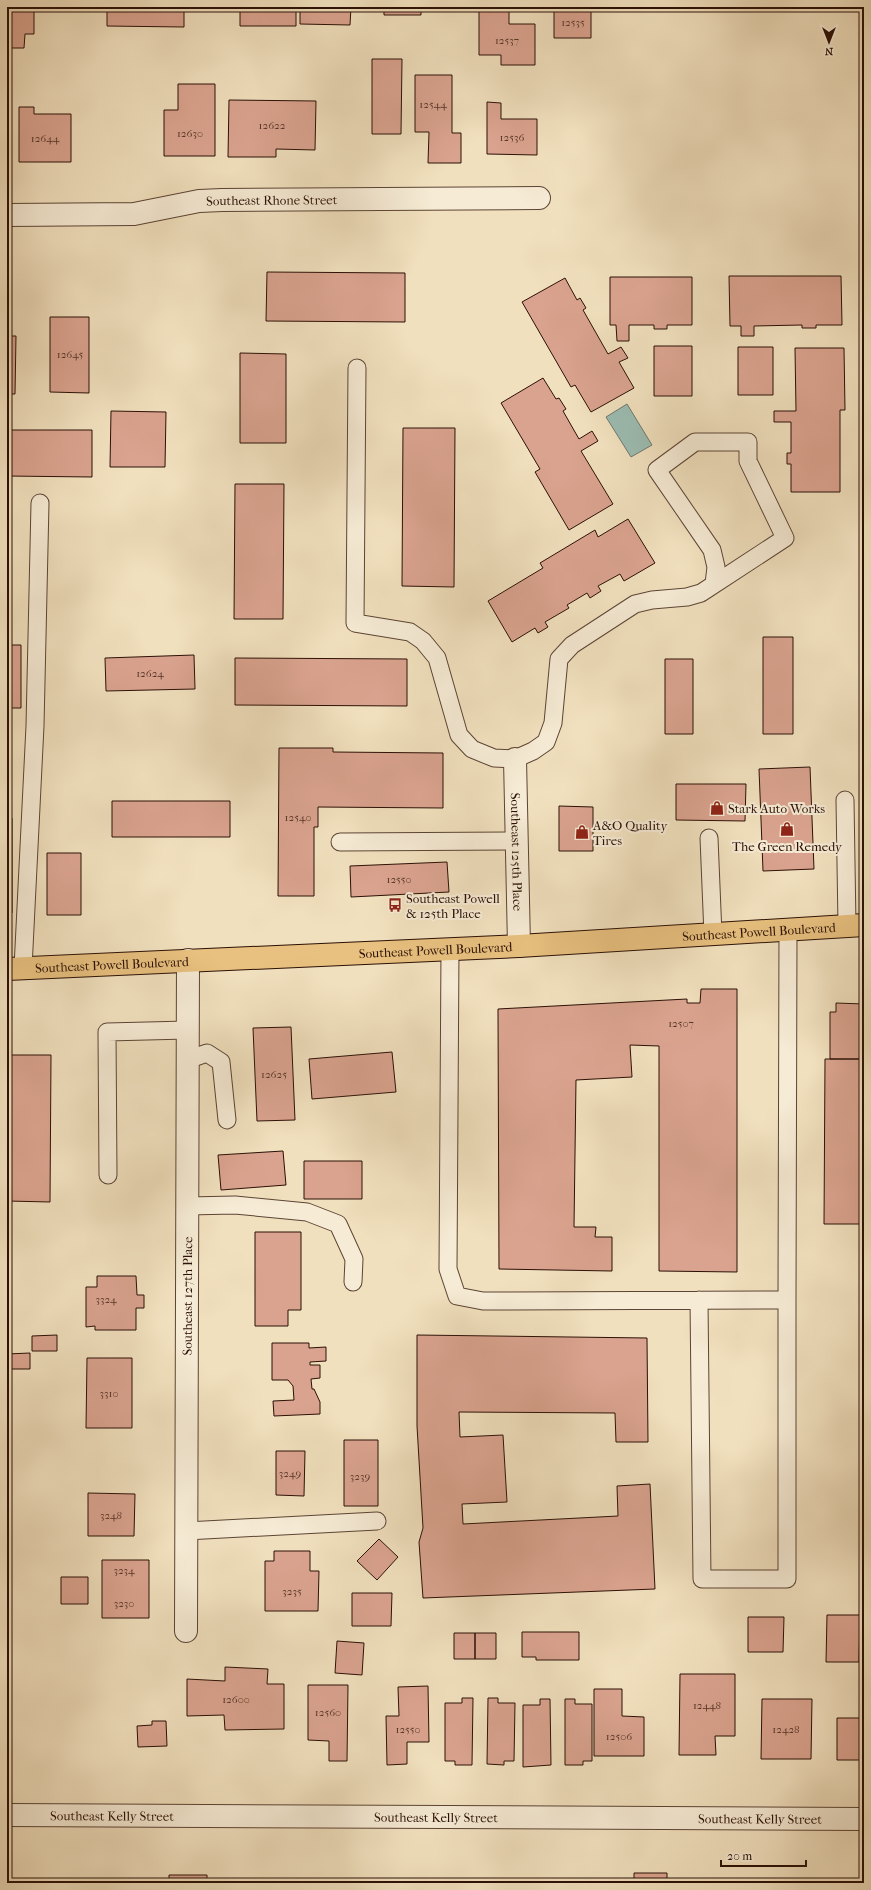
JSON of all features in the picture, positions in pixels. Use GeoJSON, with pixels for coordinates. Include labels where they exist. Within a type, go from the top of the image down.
{"type":"FeatureCollection","features":[{"type":"Feature","properties":{"kind":"main road","name":"Southeast Powell Boulevard"},"geometry":{"type":"LineString","coordinates":[[15,968],[519,946],[856,926]]}},
{"type":"Feature","properties":{"kind":"street","name":"Southeast Rhone Street"},"geometry":{"type":"LineString","coordinates":[[7,215],[134,214],[199,201],[222,200],[539,198]]}},
{"type":"Feature","properties":{"kind":"street","name":"Southeast 125th Place"},"geometry":{"type":"LineString","coordinates":[[515,759],[519,946]]}},
{"type":"Feature","properties":{"kind":"street","name":"Southeast 127th Place"},"geometry":{"type":"LineString","coordinates":[[186,1631],[188,960]]}},
{"type":"Feature","properties":{"kind":"street","name":"Southeast Kelly Street"},"geometry":{"type":"LineString","coordinates":[[7,1815],[864,1820]]}},
{"type":"Feature","properties":{"kind":"lane"},"geometry":{"type":"LineString","coordinates":[[357,368],[355,623],[410,632],[424,641],[437,658],[459,735],[472,749],[494,758],[515,759],[533,751],[546,742],[553,723],[559,659],[572,645],[635,604],[652,600],[687,598],[701,593],[785,538],[748,461],[748,442],[695,442],[658,470],[712,550],[716,567],[714,584]]}},
{"type":"Feature","properties":{"kind":"lane"},"geometry":{"type":"LineString","coordinates":[[15,968],[35,726],[40,503]]}},
{"type":"Feature","properties":{"kind":"lane"},"geometry":{"type":"LineString","coordinates":[[845,800],[856,926]]}},
{"type":"Feature","properties":{"kind":"lane"},"geometry":{"type":"LineString","coordinates":[[709,838],[713,935]]}},
{"type":"Feature","properties":{"kind":"lane"},"geometry":{"type":"LineString","coordinates":[[340,842],[517,841]]}},
{"type":"Feature","properties":{"kind":"lane"},"geometry":{"type":"LineString","coordinates":[[699,1300],[702,1579],[787,1579],[788,930]]}},
{"type":"Feature","properties":{"kind":"lane"},"geometry":{"type":"LineString","coordinates":[[450,948],[448,1269],[457,1296],[483,1301],[787,1300]]}},
{"type":"Feature","properties":{"kind":"lane"},"geometry":{"type":"LineString","coordinates":[[108,1175],[107,1032],[187,1030]]}},
{"type":"Feature","properties":{"kind":"lane"},"geometry":{"type":"LineString","coordinates":[[187,1060],[207,1053],[221,1062],[227,1120]]}},
{"type":"Feature","properties":{"kind":"lane"},"geometry":{"type":"LineString","coordinates":[[187,1206],[235,1205],[307,1212],[338,1224],[354,1259],[353,1282]]}},
{"type":"Feature","properties":{"kind":"lane"},"geometry":{"type":"LineString","coordinates":[[186,1531],[377,1521]]}},
{"type":"Feature","properties":{"kind":"water"},"geometry":{"type":"Polygon","coordinates":[[[627,404],[652,445],[631,457],[606,417],[627,404]]]}},
{"type":"Feature","properties":{"kind":"building"},"geometry":{"type":"Polygon","coordinates":[[[7,7],[34,7],[34,34],[25,34],[24,48],[7,48],[7,7]]]}},
{"type":"Feature","properties":{"kind":"building"},"geometry":{"type":"Polygon","coordinates":[[[107,7],[184,7],[184,27],[107,26],[107,7]]]}},
{"type":"Feature","properties":{"kind":"building"},"geometry":{"type":"Polygon","coordinates":[[[240,7],[296,7],[296,26],[240,26],[240,7]]]}},
{"type":"Feature","properties":{"kind":"building"},"geometry":{"type":"Polygon","coordinates":[[[300,7],[351,7],[350,25],[300,24],[300,7]]]}},
{"type":"Feature","properties":{"kind":"building"},"geometry":{"type":"Polygon","coordinates":[[[384,7],[421,7],[421,15],[384,15],[384,7]]]}},
{"type":"Feature","properties":{"kind":"building"},"geometry":{"type":"Polygon","coordinates":[[[554,7],[591,7],[591,38],[554,38],[554,7]]]}},
{"type":"Feature","properties":{"kind":"building"},"geometry":{"type":"Polygon","coordinates":[[[479,9],[509,9],[509,24],[535,24],[535,65],[501,65],[501,55],[479,55],[479,9]]]}},
{"type":"Feature","properties":{"kind":"building"},"geometry":{"type":"Polygon","coordinates":[[[372,59],[402,59],[401,134],[372,134],[372,59]]]}},
{"type":"Feature","properties":{"kind":"building"},"geometry":{"type":"Polygon","coordinates":[[[415,75],[452,75],[452,133],[461,133],[461,163],[428,163],[429,132],[415,132],[415,75]]]}},
{"type":"Feature","properties":{"kind":"building"},"geometry":{"type":"Polygon","coordinates":[[[178,84],[215,84],[215,156],[164,156],[164,110],[178,110],[178,84]]]}},
{"type":"Feature","properties":{"kind":"building"},"geometry":{"type":"Polygon","coordinates":[[[229,100],[316,101],[315,150],[276,149],[276,157],[228,157],[229,100]]]}},
{"type":"Feature","properties":{"kind":"building"},"geometry":{"type":"Polygon","coordinates":[[[487,102],[501,103],[501,119],[537,119],[537,155],[487,154],[487,102]]]}},
{"type":"Feature","properties":{"kind":"building"},"geometry":{"type":"Polygon","coordinates":[[[19,107],[34,107],[34,114],[71,114],[71,162],[19,162],[19,107]]]}},
{"type":"Feature","properties":{"kind":"building"},"geometry":{"type":"Polygon","coordinates":[[[267,272],[405,273],[405,322],[266,321],[267,272]]]}},
{"type":"Feature","properties":{"kind":"building"},"geometry":{"type":"Polygon","coordinates":[[[729,276],[841,276],[842,325],[816,325],[816,328],[802,328],[802,325],[754,326],[754,336],[741,336],[741,326],[730,326],[729,276]]]}},
{"type":"Feature","properties":{"kind":"building"},"geometry":{"type":"Polygon","coordinates":[[[610,277],[692,277],[692,325],[667,325],[667,329],[654,329],[654,325],[629,325],[629,341],[617,341],[616,325],[610,325],[610,277]]]}},
{"type":"Feature","properties":{"kind":"building"},"geometry":{"type":"Polygon","coordinates":[[[565,278],[577,300],[580,298],[586,308],[583,310],[608,354],[621,347],[628,358],[619,362],[634,388],[591,412],[575,385],[571,387],[522,302],[565,278]]]}},
{"type":"Feature","properties":{"kind":"building"},"geometry":{"type":"Polygon","coordinates":[[[50,317],[89,317],[89,393],[50,392],[50,317]]]}},
{"type":"Feature","properties":{"kind":"building"},"geometry":{"type":"Polygon","coordinates":[[[7,336],[16,336],[15,394],[7,394],[7,336]]]}},
{"type":"Feature","properties":{"kind":"building"},"geometry":{"type":"Polygon","coordinates":[[[654,346],[692,346],[692,396],[654,396],[654,346]]]}},
{"type":"Feature","properties":{"kind":"building"},"geometry":{"type":"Polygon","coordinates":[[[738,347],[773,347],[773,395],[738,395],[738,347]]]}},
{"type":"Feature","properties":{"kind":"building"},"geometry":{"type":"Polygon","coordinates":[[[795,348],[844,348],[845,410],[840,410],[840,492],[791,492],[791,464],[787,464],[787,453],[791,453],[791,422],[774,422],[774,411],[796,411],[795,348]]]}},
{"type":"Feature","properties":{"kind":"building"},"geometry":{"type":"Polygon","coordinates":[[[240,353],[286,354],[286,443],[240,443],[240,353]]]}},
{"type":"Feature","properties":{"kind":"building"},"geometry":{"type":"Polygon","coordinates":[[[543,378],[556,399],[559,398],[566,409],[563,411],[579,439],[592,431],[598,441],[581,451],[613,504],[569,530],[535,472],[540,469],[501,403],[543,378]]]}},
{"type":"Feature","properties":{"kind":"building"},"geometry":{"type":"Polygon","coordinates":[[[111,411],[166,412],[165,467],[110,467],[111,411]]]}},
{"type":"Feature","properties":{"kind":"building"},"geometry":{"type":"Polygon","coordinates":[[[403,428],[455,428],[454,587],[402,586],[403,428]]]}},
{"type":"Feature","properties":{"kind":"building"},"geometry":{"type":"Polygon","coordinates":[[[7,430],[92,430],[92,477],[7,476],[7,430]]]}},
{"type":"Feature","properties":{"kind":"building"},"geometry":{"type":"Polygon","coordinates":[[[861,444],[864,444],[864,482],[861,482],[861,444]]]}},
{"type":"Feature","properties":{"kind":"building"},"geometry":{"type":"Polygon","coordinates":[[[235,484],[284,484],[283,619],[234,619],[235,484]]]}},
{"type":"Feature","properties":{"kind":"building"},"geometry":{"type":"Polygon","coordinates":[[[628,519],[655,563],[624,581],[620,574],[598,586],[601,591],[590,598],[587,593],[567,605],[569,608],[545,622],[548,627],[538,633],[535,628],[512,642],[488,601],[543,568],[540,563],[595,530],[598,537],[628,519]]]}},
{"type":"Feature","properties":{"kind":"building"},"geometry":{"type":"Polygon","coordinates":[[[763,637],[793,637],[793,734],[763,734],[763,637]]]}},
{"type":"Feature","properties":{"kind":"building"},"geometry":{"type":"Polygon","coordinates":[[[7,645],[21,645],[21,708],[7,708],[7,645]]]}},
{"type":"Feature","properties":{"kind":"building"},"geometry":{"type":"Polygon","coordinates":[[[194,655],[195,689],[106,691],[105,658],[194,655]]]}},
{"type":"Feature","properties":{"kind":"building"},"geometry":{"type":"Polygon","coordinates":[[[235,658],[407,659],[407,706],[235,705],[235,658]]]}},
{"type":"Feature","properties":{"kind":"building"},"geometry":{"type":"Polygon","coordinates":[[[665,659],[693,659],[693,734],[665,734],[665,659]]]}},
{"type":"Feature","properties":{"kind":"building"},"geometry":{"type":"Polygon","coordinates":[[[279,748],[333,748],[333,752],[443,753],[443,808],[318,807],[318,827],[314,827],[314,896],[278,896],[279,748]]]}},
{"type":"Feature","properties":{"kind":"building"},"geometry":{"type":"Polygon","coordinates":[[[810,767],[814,869],[763,871],[759,769],[810,767]]]}},
{"type":"Feature","properties":{"kind":"building"},"geometry":{"type":"Polygon","coordinates":[[[676,784],[746,784],[745,821],[676,820],[676,784]]]}},
{"type":"Feature","properties":{"kind":"building"},"geometry":{"type":"Polygon","coordinates":[[[112,801],[230,801],[230,837],[112,837],[112,801]]]}},
{"type":"Feature","properties":{"kind":"building"},"geometry":{"type":"Polygon","coordinates":[[[559,806],[593,807],[593,851],[559,851],[559,806]]]}},
{"type":"Feature","properties":{"kind":"building"},"geometry":{"type":"Polygon","coordinates":[[[7,818],[12,818],[12,913],[7,913],[7,818]]]}},
{"type":"Feature","properties":{"kind":"building"},"geometry":{"type":"Polygon","coordinates":[[[47,853],[81,853],[81,915],[47,915],[47,853]]]}},
{"type":"Feature","properties":{"kind":"building"},"geometry":{"type":"Polygon","coordinates":[[[447,862],[449,892],[351,897],[350,866],[447,862]]]}},
{"type":"Feature","properties":{"kind":"building"},"geometry":{"type":"Polygon","coordinates":[[[701,989],[737,989],[737,1272],[659,1271],[659,1046],[630,1045],[632,1077],[576,1080],[574,1227],[596,1227],[595,1237],[612,1237],[612,1271],[499,1269],[498,1009],[687,999],[687,1003],[700,1003],[701,989]]]}},
{"type":"Feature","properties":{"kind":"building"},"geometry":{"type":"Polygon","coordinates":[[[836,1003],[864,1004],[864,1059],[830,1059],[830,1012],[836,1012],[836,1003]]]}},
{"type":"Feature","properties":{"kind":"building"},"geometry":{"type":"Polygon","coordinates":[[[291,1027],[295,1120],[257,1121],[253,1028],[291,1027]]]}},
{"type":"Feature","properties":{"kind":"building"},"geometry":{"type":"Polygon","coordinates":[[[392,1052],[396,1092],[312,1099],[309,1059],[392,1052]]]}},
{"type":"Feature","properties":{"kind":"building"},"geometry":{"type":"Polygon","coordinates":[[[7,1055],[51,1055],[50,1202],[7,1201],[7,1055]]]}},
{"type":"Feature","properties":{"kind":"building"},"geometry":{"type":"Polygon","coordinates":[[[825,1059],[864,1059],[864,1224],[824,1224],[825,1059]]]}},
{"type":"Feature","properties":{"kind":"building"},"geometry":{"type":"Polygon","coordinates":[[[283,1151],[286,1185],[221,1190],[218,1155],[283,1151]]]}},
{"type":"Feature","properties":{"kind":"building"},"geometry":{"type":"Polygon","coordinates":[[[304,1161],[362,1161],[362,1199],[304,1199],[304,1161]]]}},
{"type":"Feature","properties":{"kind":"building"},"geometry":{"type":"Polygon","coordinates":[[[255,1232],[301,1232],[301,1310],[288,1310],[288,1326],[255,1326],[255,1232]]]}},
{"type":"Feature","properties":{"kind":"building"},"geometry":{"type":"Polygon","coordinates":[[[97,1276],[136,1276],[137,1295],[144,1295],[144,1308],[136,1308],[136,1330],[95,1330],[95,1326],[86,1327],[86,1287],[97,1287],[97,1276]]]}},
{"type":"Feature","properties":{"kind":"building"},"geometry":{"type":"Polygon","coordinates":[[[57,1335],[57,1351],[32,1351],[32,1336],[57,1335]]]}},
{"type":"Feature","properties":{"kind":"building"},"geometry":{"type":"Polygon","coordinates":[[[417,1335],[647,1338],[648,1442],[616,1442],[615,1413],[459,1412],[460,1437],[503,1435],[507,1502],[462,1504],[463,1524],[618,1516],[617,1486],[650,1484],[655,1589],[423,1598],[419,1542],[423,1528],[417,1426],[417,1335]]]}},
{"type":"Feature","properties":{"kind":"building"},"geometry":{"type":"Polygon","coordinates":[[[272,1343],[309,1343],[309,1348],[326,1347],[326,1361],[310,1362],[310,1365],[320,1365],[320,1378],[311,1379],[312,1389],[314,1389],[320,1402],[320,1414],[274,1416],[273,1401],[294,1400],[293,1386],[288,1380],[272,1380],[272,1343]]]}},
{"type":"Feature","properties":{"kind":"building"},"geometry":{"type":"Polygon","coordinates":[[[30,1353],[30,1369],[7,1369],[7,1354],[30,1353]]]}},
{"type":"Feature","properties":{"kind":"building"},"geometry":{"type":"Polygon","coordinates":[[[87,1358],[132,1358],[132,1428],[86,1428],[87,1358]]]}},
{"type":"Feature","properties":{"kind":"building"},"geometry":{"type":"Polygon","coordinates":[[[344,1440],[378,1440],[378,1506],[344,1506],[344,1440]]]}},
{"type":"Feature","properties":{"kind":"building"},"geometry":{"type":"Polygon","coordinates":[[[276,1451],[305,1451],[304,1496],[276,1495],[276,1451]]]}},
{"type":"Feature","properties":{"kind":"building"},"geometry":{"type":"Polygon","coordinates":[[[88,1493],[135,1494],[134,1536],[88,1536],[88,1493]]]}},
{"type":"Feature","properties":{"kind":"building"},"geometry":{"type":"Polygon","coordinates":[[[379,1539],[398,1557],[377,1580],[357,1561],[379,1539]]]}},
{"type":"Feature","properties":{"kind":"building"},"geometry":{"type":"Polygon","coordinates":[[[274,1551],[310,1551],[310,1571],[319,1571],[318,1611],[265,1611],[265,1561],[274,1561],[274,1551]]]}},
{"type":"Feature","properties":{"kind":"building"},"geometry":{"type":"Polygon","coordinates":[[[102,1560],[149,1560],[149,1618],[102,1618],[102,1560]]]}},
{"type":"Feature","properties":{"kind":"building"},"geometry":{"type":"Polygon","coordinates":[[[61,1577],[88,1577],[88,1604],[61,1604],[61,1577]]]}},
{"type":"Feature","properties":{"kind":"building"},"geometry":{"type":"Polygon","coordinates":[[[352,1593],[392,1593],[391,1626],[352,1626],[352,1593]]]}},
{"type":"Feature","properties":{"kind":"building"},"geometry":{"type":"Polygon","coordinates":[[[827,1615],[860,1615],[859,1662],[826,1662],[827,1615]]]}},
{"type":"Feature","properties":{"kind":"building"},"geometry":{"type":"Polygon","coordinates":[[[748,1617],[784,1617],[783,1652],[748,1652],[748,1617]]]}},
{"type":"Feature","properties":{"kind":"building"},"geometry":{"type":"Polygon","coordinates":[[[522,1632],[579,1632],[579,1660],[536,1660],[536,1657],[522,1657],[522,1632]]]}},
{"type":"Feature","properties":{"kind":"building"},"geometry":{"type":"Polygon","coordinates":[[[454,1633],[475,1633],[475,1659],[454,1659],[454,1633]]]}},
{"type":"Feature","properties":{"kind":"building"},"geometry":{"type":"Polygon","coordinates":[[[475,1633],[496,1633],[496,1659],[475,1659],[475,1633]]]}},
{"type":"Feature","properties":{"kind":"building"},"geometry":{"type":"Polygon","coordinates":[[[337,1641],[364,1643],[362,1675],[335,1673],[337,1641]]]}},
{"type":"Feature","properties":{"kind":"building"},"geometry":{"type":"Polygon","coordinates":[[[225,1667],[268,1669],[267,1684],[284,1684],[284,1729],[225,1730],[224,1715],[187,1716],[187,1679],[225,1681],[225,1667]]]}},
{"type":"Feature","properties":{"kind":"building"},"geometry":{"type":"Polygon","coordinates":[[[680,1674],[735,1674],[735,1736],[715,1736],[716,1755],[679,1755],[680,1674]]]}},
{"type":"Feature","properties":{"kind":"building"},"geometry":{"type":"Polygon","coordinates":[[[308,1685],[348,1685],[347,1761],[329,1761],[329,1741],[308,1740],[308,1685]]]}},
{"type":"Feature","properties":{"kind":"building"},"geometry":{"type":"Polygon","coordinates":[[[428,1686],[429,1742],[407,1742],[407,1764],[387,1765],[386,1716],[399,1716],[398,1687],[428,1686]]]}},
{"type":"Feature","properties":{"kind":"building"},"geometry":{"type":"Polygon","coordinates":[[[594,1689],[622,1689],[622,1716],[644,1717],[644,1756],[594,1756],[594,1689]]]}},
{"type":"Feature","properties":{"kind":"building"},"geometry":{"type":"Polygon","coordinates":[[[462,1698],[473,1698],[472,1765],[455,1765],[455,1761],[445,1761],[445,1703],[462,1703],[462,1698]]]}},
{"type":"Feature","properties":{"kind":"building"},"geometry":{"type":"Polygon","coordinates":[[[488,1698],[498,1698],[498,1703],[515,1703],[514,1761],[504,1761],[504,1765],[487,1764],[488,1698]]]}},
{"type":"Feature","properties":{"kind":"building"},"geometry":{"type":"Polygon","coordinates":[[[540,1699],[550,1699],[551,1765],[523,1767],[523,1705],[540,1705],[540,1699]]]}},
{"type":"Feature","properties":{"kind":"building"},"geometry":{"type":"Polygon","coordinates":[[[565,1699],[575,1699],[575,1704],[592,1704],[592,1761],[583,1761],[583,1765],[565,1765],[565,1699]]]}},
{"type":"Feature","properties":{"kind":"building"},"geometry":{"type":"Polygon","coordinates":[[[762,1699],[812,1699],[811,1759],[761,1759],[762,1699]]]}},
{"type":"Feature","properties":{"kind":"building"},"geometry":{"type":"Polygon","coordinates":[[[837,1718],[864,1718],[864,1760],[837,1760],[837,1718]]]}},
{"type":"Feature","properties":{"kind":"building"},"geometry":{"type":"Polygon","coordinates":[[[152,1721],[166,1721],[167,1746],[138,1747],[137,1726],[152,1725],[152,1721]]]}},
{"type":"Feature","properties":{"kind":"building"},"geometry":{"type":"Polygon","coordinates":[[[634,1873],[667,1873],[667,1883],[634,1883],[634,1873]]]}},
{"type":"Feature","properties":{"kind":"building"},"geometry":{"type":"Polygon","coordinates":[[[169,1875],[207,1875],[207,1883],[169,1883],[169,1875]]]}},
{"type":"Feature","properties":{"kind":"building"},"geometry":{"type":"Polygon","coordinates":[[[794,1879],[831,1879],[831,1883],[794,1883],[794,1879]]]}},
{"type":"Feature","properties":{"kind":"place","name":"Stark Auto Works"},"geometry":{"type":"Point","coordinates":[717,808]}},
{"type":"Feature","properties":{"kind":"place","name":"The Green Remedy"},"geometry":{"type":"Point","coordinates":[787,829]}},
{"type":"Feature","properties":{"kind":"place","name":"A&O Quality Tires"},"geometry":{"type":"Point","coordinates":[582,832]}},
{"type":"Feature","properties":{"kind":"place","name":"Southeast Powell & 125th Place"},"geometry":{"type":"Point","coordinates":[395,905]}}]}
